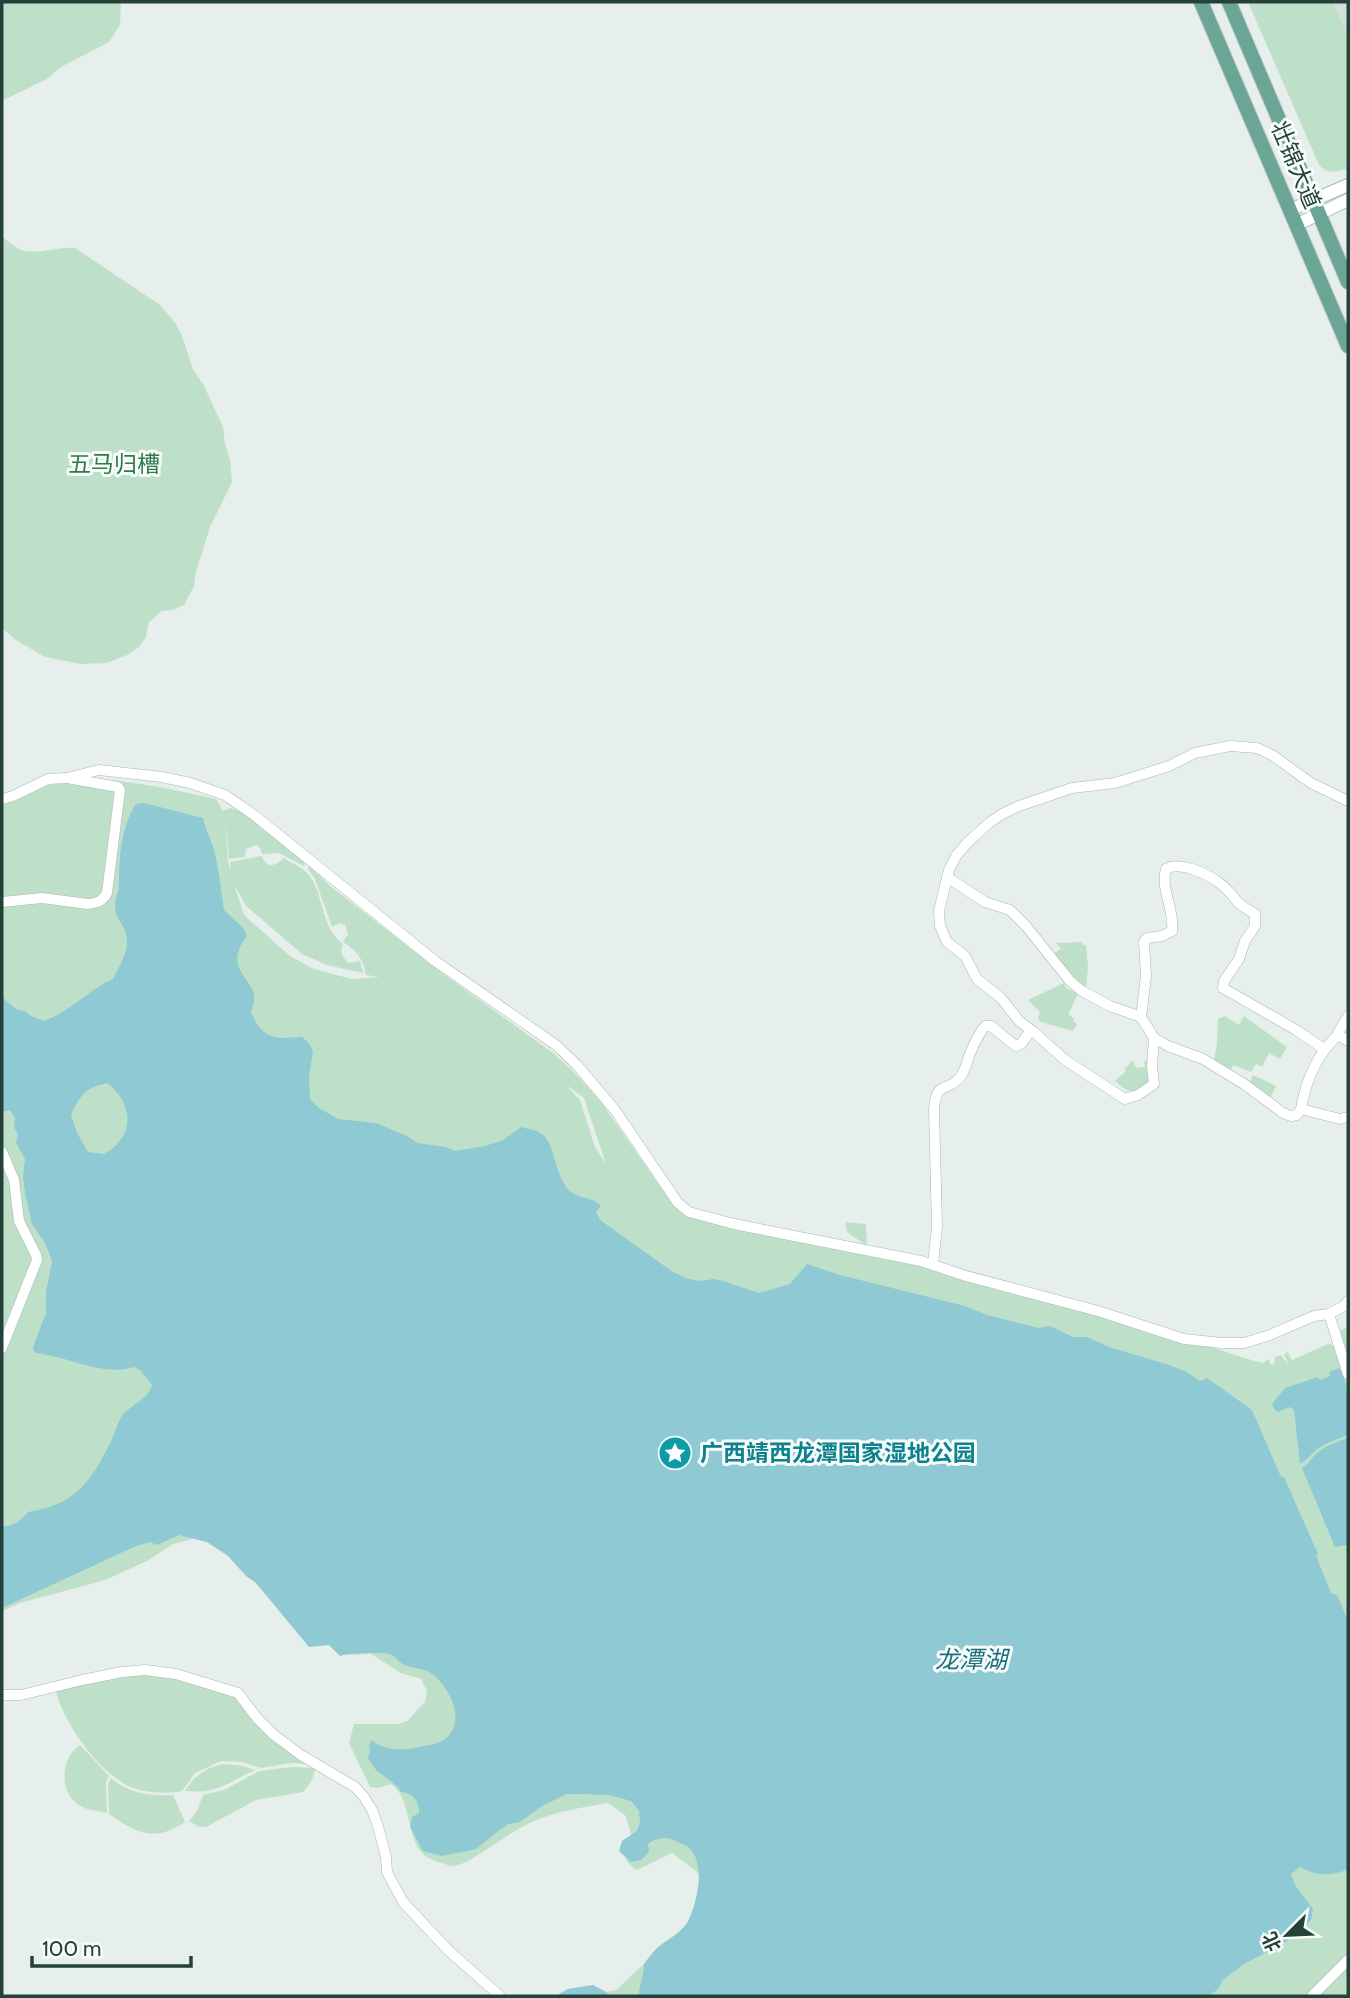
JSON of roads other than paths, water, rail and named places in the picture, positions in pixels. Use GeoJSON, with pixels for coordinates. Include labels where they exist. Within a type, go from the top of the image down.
{"type":"FeatureCollection","features":[{"type":"Feature","properties":{"kind":"main road","name":"壮锦大道"},"geometry":{"type":"LineString","coordinates":[[1201,2],[1348,346]]}},
{"type":"Feature","properties":{"kind":"main road","name":"壮锦大道"},"geometry":{"type":"LineString","coordinates":[[1229,2],[1348,282]]}},
{"type":"Feature","properties":{"kind":"main road"},"geometry":{"type":"LineString","coordinates":[[1296,225],[1348,185]]}},
{"type":"Feature","properties":{"kind":"main road"},"geometry":{"type":"LineString","coordinates":[[1290,210],[1348,200]]}},
{"type":"Feature","properties":{"kind":"street"},"geometry":{"type":"LineString","coordinates":[[1154,1038],[1154,1084],[1138,1095],[1125,1099],[1066,1060],[1019,1021],[1000,998],[977,979],[968,959],[951,946],[945,937],[939,918],[943,888],[956,856],[989,823],[1010,810],[1072,788],[1124,780],[1215,748],[1258,748],[1311,783],[1348,801]]}},
{"type":"Feature","properties":{"kind":"street"},"geometry":{"type":"LineString","coordinates":[[2,799],[48,779],[67,778],[99,770],[162,776],[225,795],[254,815],[435,961],[556,1045],[577,1065],[615,1110],[678,1203],[689,1212],[768,1231],[933,1264],[966,1276],[1098,1311],[1190,1340],[1244,1343],[1314,1316],[1329,1314],[1348,1301]]}},
{"type":"Feature","properties":{"kind":"street"},"geometry":{"type":"LineString","coordinates":[[2,902],[43,898],[88,904],[104,898],[120,790],[118,787],[67,778]]}},
{"type":"Feature","properties":{"kind":"street"},"geometry":{"type":"LineString","coordinates":[[1140,1017],[1146,976],[1144,942],[1147,938],[1162,936],[1172,930],[1164,876],[1168,867],[1178,866],[1218,882],[1256,917],[1255,926],[1245,941],[1239,959],[1222,985],[1225,990],[1268,1013],[1324,1049]]}},
{"type":"Feature","properties":{"kind":"street"},"geometry":{"type":"LineString","coordinates":[[947,877],[985,902],[1010,910],[1070,981],[1082,991],[1140,1017],[1154,1038],[1203,1059],[1244,1084],[1283,1113],[1295,1116],[1301,1109],[1310,1073],[1324,1049],[1338,1035],[1348,1016]]}},
{"type":"Feature","properties":{"kind":"street"},"geometry":{"type":"LineString","coordinates":[[933,1264],[937,1227],[934,1109],[936,1093],[961,1076],[985,1026],[991,1026],[1016,1046],[1021,1044],[1031,1030]]}},
{"type":"Feature","properties":{"kind":"street"},"geometry":{"type":"LineString","coordinates":[[1338,1035],[1348,1041]]}},
{"type":"Feature","properties":{"kind":"street"},"geometry":{"type":"LineString","coordinates":[[1301,1109],[1340,1119],[1348,1117]]}},
{"type":"Feature","properties":{"kind":"street"},"geometry":{"type":"LineString","coordinates":[[2,1152],[14,1180],[19,1221],[37,1259],[2,1348]]}},
{"type":"Feature","properties":{"kind":"street"},"geometry":{"type":"LineString","coordinates":[[1329,1314],[1348,1374]]}},
{"type":"Feature","properties":{"kind":"street"},"geometry":{"type":"LineString","coordinates":[[2,1695],[20,1695],[122,1672],[145,1670],[176,1674],[239,1693],[257,1718],[274,1735],[301,1755],[355,1787],[364,1797],[376,1819],[387,1872],[403,1902],[449,1951],[500,1996]]}},
{"type":"Feature","properties":{"kind":"street"},"geometry":{"type":"LineString","coordinates":[[1312,1996],[1348,1960]]}},
{"type":"Feature","properties":{"kind":"water","name":"龙潭湖"},"geometry":{"type":"Polygon","coordinates":[[[144,803],[203,818],[216,858],[224,910],[247,935],[237,962],[254,994],[251,1012],[265,1033],[284,1038],[302,1037],[309,1043],[313,1052],[309,1076],[310,1099],[338,1119],[376,1123],[417,1143],[455,1151],[503,1140],[521,1127],[535,1131],[547,1139],[561,1178],[571,1192],[598,1203],[601,1206],[596,1212],[600,1220],[673,1272],[688,1279],[713,1279],[759,1293],[790,1284],[807,1264],[840,1275],[965,1306],[987,1315],[1038,1328],[1050,1326],[1073,1337],[1087,1337],[1109,1347],[1185,1371],[1200,1381],[1207,1378],[1252,1410],[1318,1554],[1316,1556],[1331,1593],[1337,1595],[1348,1621],[1348,1869],[1324,1874],[1300,1867],[1291,1874],[1295,1885],[1313,1909],[1311,1920],[1291,1934],[1286,1942],[1244,1964],[1223,1980],[1218,1989],[1209,1996],[639,1996],[644,1964],[657,1948],[682,1930],[691,1915],[697,1895],[699,1873],[694,1854],[686,1845],[663,1838],[648,1844],[649,1852],[641,1860],[631,1862],[619,1851],[622,1841],[637,1831],[640,1823],[639,1811],[631,1801],[609,1795],[579,1794],[567,1794],[542,1806],[520,1822],[508,1824],[476,1849],[442,1856],[423,1851],[410,1827],[412,1817],[419,1813],[417,1801],[409,1794],[401,1792],[376,1770],[368,1758],[372,1740],[388,1748],[407,1749],[438,1743],[449,1735],[455,1718],[451,1698],[439,1681],[428,1672],[405,1665],[389,1654],[340,1656],[329,1645],[309,1647],[256,1583],[228,1556],[207,1542],[179,1535],[157,1545],[150,1542],[136,1546],[2,1608],[2,1526],[16,1523],[28,1512],[58,1504],[80,1489],[96,1468],[122,1416],[147,1394],[152,1385],[140,1370],[134,1367],[97,1368],[35,1353],[33,1347],[46,1313],[46,1292],[52,1261],[45,1243],[32,1224],[23,1176],[25,1159],[16,1143],[18,1135],[14,1127],[15,1118],[10,1110],[2,1112],[2,997],[17,1010],[44,1021],[113,979],[122,961],[127,942],[115,907],[124,834],[136,804],[144,803]],[[107,1083],[88,1090],[71,1115],[88,1152],[104,1154],[115,1146],[127,1127],[124,1103],[107,1083]]]}},
{"type":"Feature","properties":{"kind":"water"},"geometry":{"type":"Polygon","coordinates":[[[1339,1368],[1347,1391],[1348,1435],[1322,1446],[1300,1464],[1294,1410],[1290,1407],[1278,1412],[1272,1404],[1285,1388],[1318,1377],[1320,1380],[1339,1368]]]}},
{"type":"Feature","properties":{"kind":"water"},"geometry":{"type":"Polygon","coordinates":[[[1348,1438],[1348,1545],[1335,1547],[1302,1468],[1322,1449],[1348,1438]]]}},
{"type":"Feature","properties":{"kind":"water"},"geometry":{"type":"Polygon","coordinates":[[[593,1985],[609,1996],[559,1996],[568,1989],[593,1985]]]}},
{"type":"Feature","properties":{"kind":"place","name":"广西靖西龙潭国家湿地公园"},"geometry":{"type":"Point","coordinates":[675,1453]}},
{"type":"Feature","properties":{"kind":"park label","name":"五马归槽"},"geometry":{"type":"Point","coordinates":[114,464]}}]}
